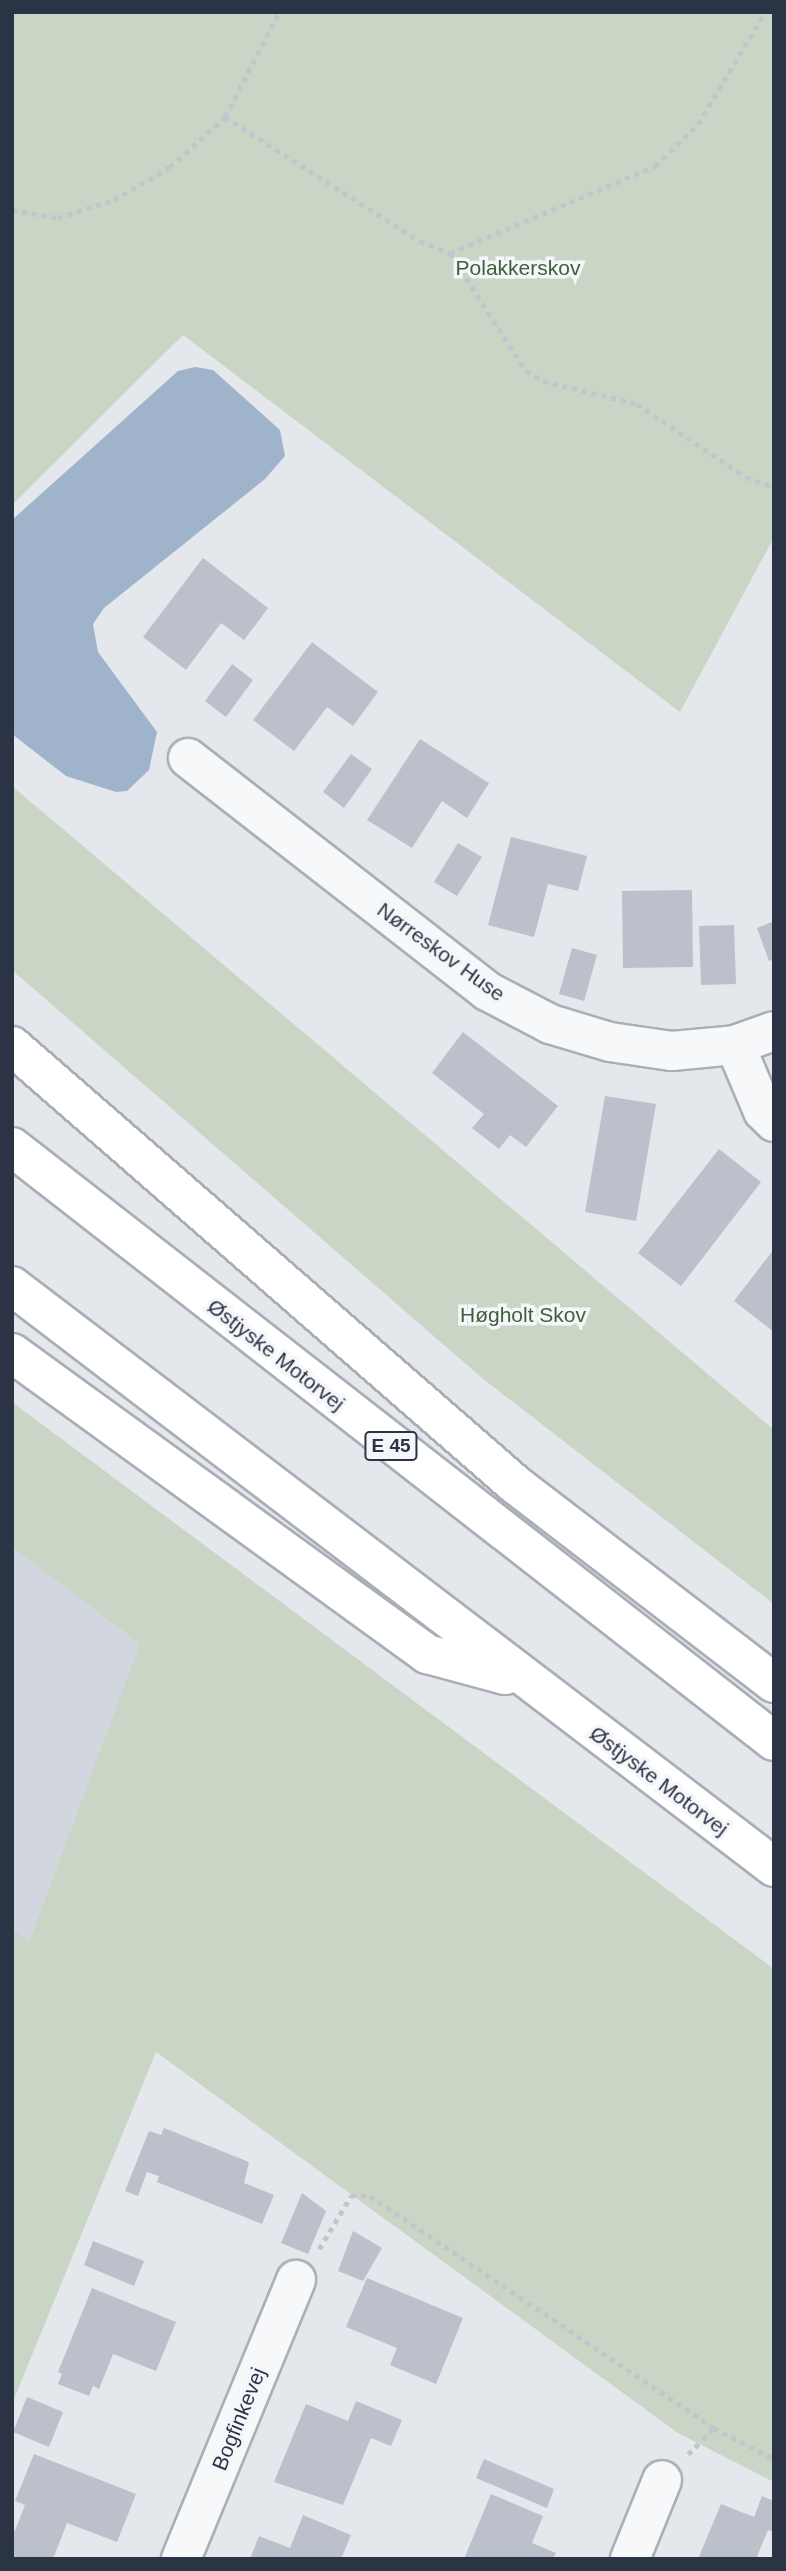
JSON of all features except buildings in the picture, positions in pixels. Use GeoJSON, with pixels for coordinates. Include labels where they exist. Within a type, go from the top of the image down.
{"type":"FeatureCollection","features":[{"type":"Feature","properties":{"kind":"highway"},"geometry":{"type":"LineString","coordinates":[[12,1046],[516,1485],[774,1683]]}},
{"type":"Feature","properties":{"kind":"highway","name":"Østjyske Motorvej"},"geometry":{"type":"LineString","coordinates":[[12,1147],[774,1741]]}},
{"type":"Feature","properties":{"kind":"highway","name":"Østjyske Motorvej"},"geometry":{"type":"LineString","coordinates":[[12,1286],[522,1679],[774,1867]]}},
{"type":"Feature","properties":{"kind":"highway"},"geometry":{"type":"LineString","coordinates":[[12,1353],[427,1654],[522,1679]]}},
{"type":"Feature","properties":{"kind":"street","name":"Nørreskov Huse"},"geometry":{"type":"LineString","coordinates":[[188,758],[486,991],[550,1024],[610,1042],[672,1051],[735,1045],[774,1031]]}},
{"type":"Feature","properties":{"kind":"street"},"geometry":{"type":"LineString","coordinates":[[735,1045],[774,1122]]}},
{"type":"Feature","properties":{"kind":"street","name":"Bogfinkevej"},"geometry":{"type":"LineString","coordinates":[[181,2559],[296,2280]]}},
{"type":"Feature","properties":{"kind":"street"},"geometry":{"type":"LineString","coordinates":[[629,2559],[662,2480]]}},
{"type":"Feature","properties":{"kind":"path"},"geometry":{"type":"LineString","coordinates":[[12,210],[58,218],[114,200],[170,167],[225,117],[279,12]]}},
{"type":"Feature","properties":{"kind":"path"},"geometry":{"type":"LineString","coordinates":[[450,253],[655,166],[698,124],[765,12]]}},
{"type":"Feature","properties":{"kind":"path"},"geometry":{"type":"LineString","coordinates":[[225,117],[420,241],[450,253],[527,371],[543,381],[637,404],[746,477],[774,486]]}},
{"type":"Feature","properties":{"kind":"path"},"geometry":{"type":"LineString","coordinates":[[296,2280],[340,2208],[351,2196],[370,2196],[714,2428],[774,2459]]}},
{"type":"Feature","properties":{"kind":"shaded area"},"geometry":{"type":"Polygon","coordinates":[[[12,1547],[141,1644],[29,1942],[12,1929],[12,1547]]]}},
{"type":"Feature","properties":{"kind":"green space","name":"Polakkerskov"},"geometry":{"type":"Polygon","coordinates":[[[12,12],[774,12],[774,537],[680,712],[183,335],[12,505],[12,12]]]}},
{"type":"Feature","properties":{"kind":"green space","name":"Høgholt Skov"},"geometry":{"type":"Polygon","coordinates":[[[12,786],[774,1430],[774,1604],[482,1378],[12,970],[12,786]]]}},
{"type":"Feature","properties":{"kind":"green space"},"geometry":{"type":"Polygon","coordinates":[[[12,1402],[774,1969],[774,2482],[678,2433],[156,2052],[12,2404],[12,1929],[29,1942],[140,1644],[12,1547],[12,1402]]]}},
{"type":"Feature","properties":{"kind":"water"},"geometry":{"type":"Polygon","coordinates":[[[195,367],[213,370],[280,430],[285,456],[265,479],[104,608],[93,624],[98,652],[157,732],[149,770],[127,791],[116,792],[66,776],[12,734],[12,520],[178,371],[195,367]]]}}]}
